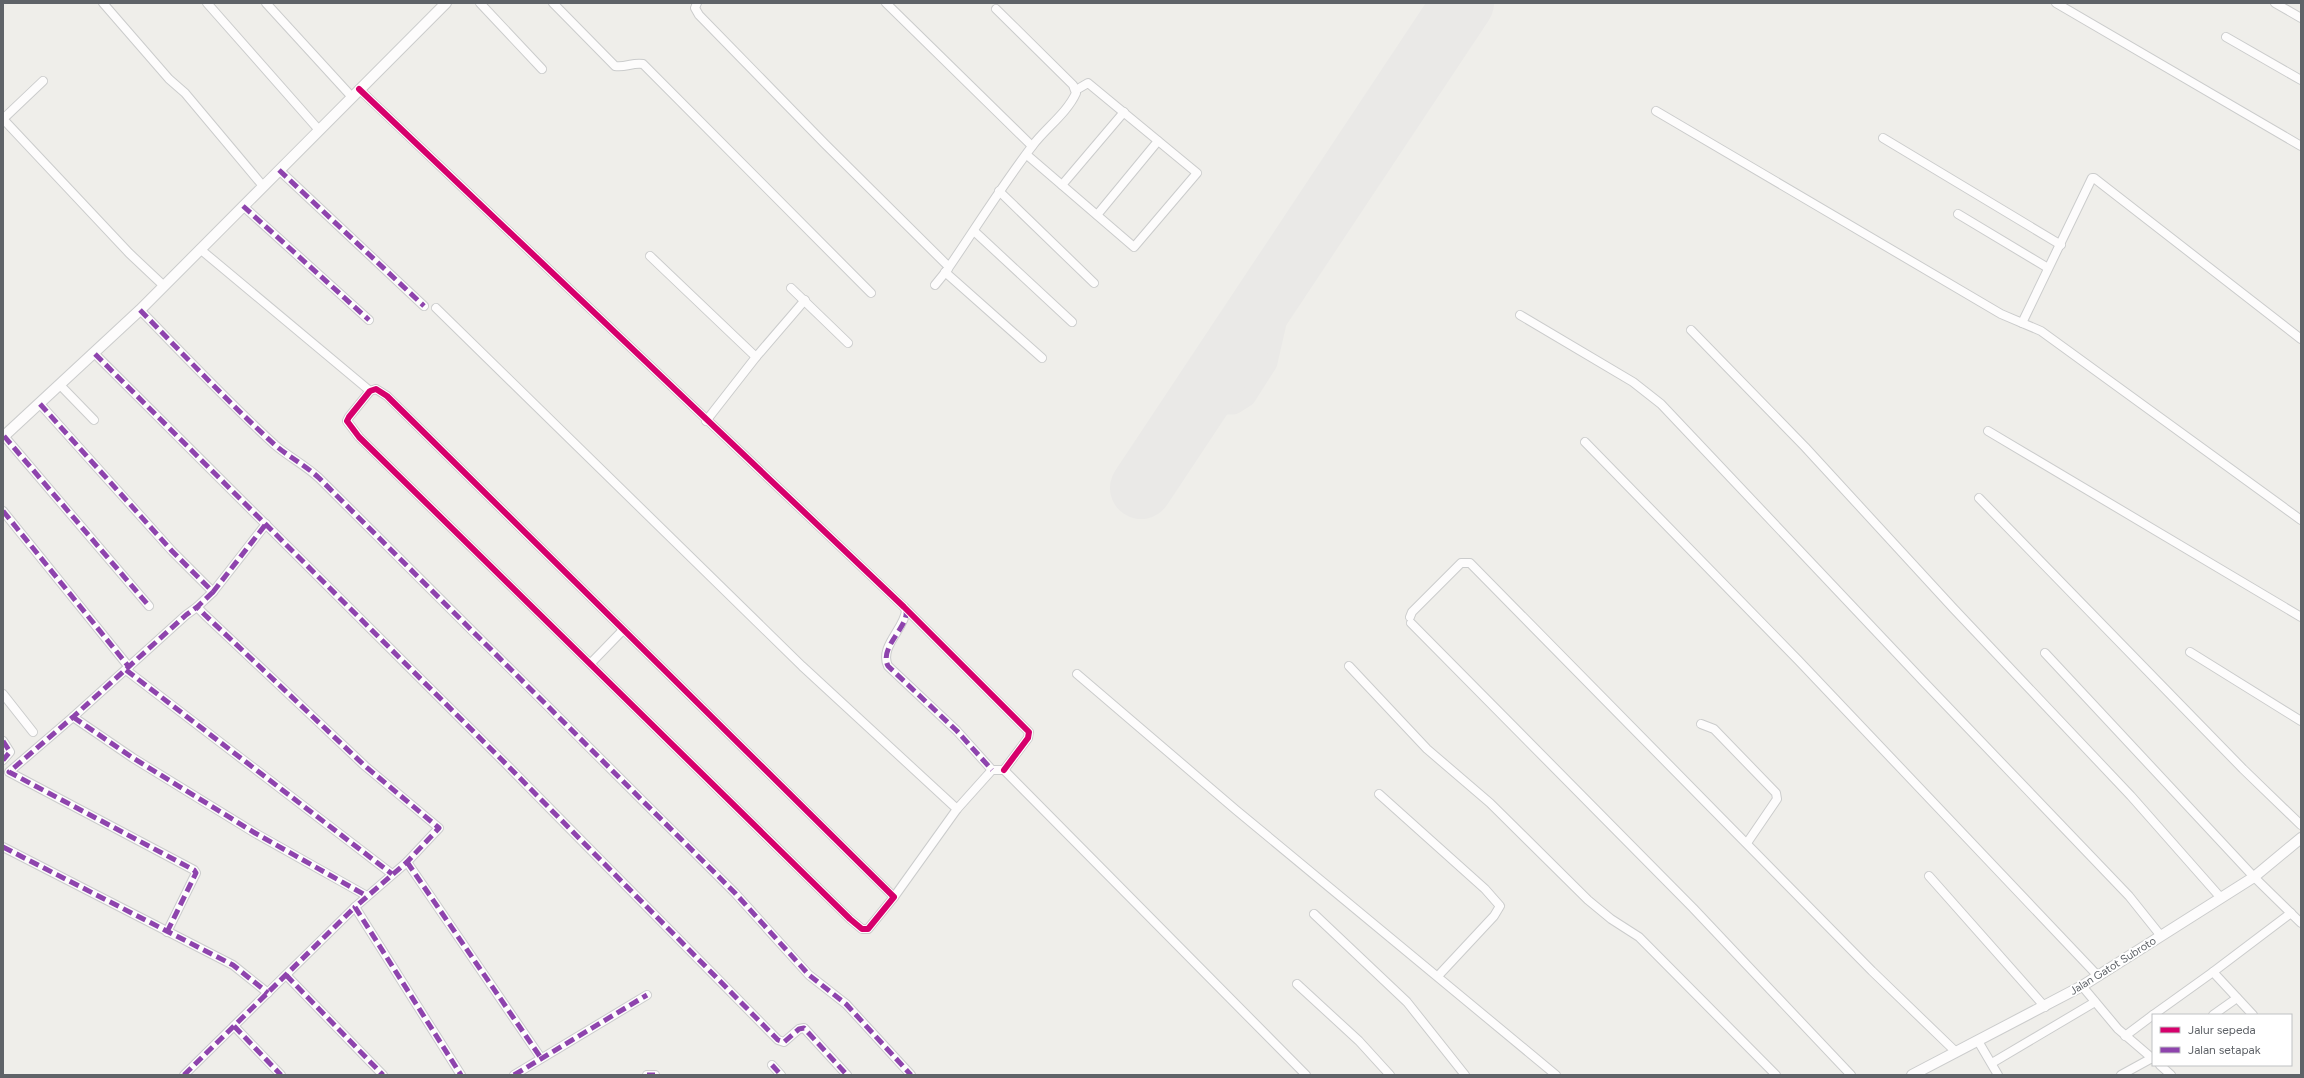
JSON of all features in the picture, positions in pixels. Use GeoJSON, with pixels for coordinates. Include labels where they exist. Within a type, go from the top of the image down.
{"type":"FeatureCollection","features":[{"type":"Feature","properties":{"kind":"street"},"geometry":{"type":"LineString","coordinates":[[103,3],[166,74],[185,93],[263,186]]}},
{"type":"Feature","properties":{"kind":"street"},"geometry":{"type":"LineString","coordinates":[[207,3],[319,130]]}},
{"type":"Feature","properties":{"kind":"street"},"geometry":{"type":"LineString","coordinates":[[266,3],[352,97]]}},
{"type":"Feature","properties":{"kind":"street"},"geometry":{"type":"LineString","coordinates":[[149,606],[4,436],[95,354],[140,310],[446,3]]}},
{"type":"Feature","properties":{"kind":"street"},"geometry":{"type":"LineString","coordinates":[[480,3],[542,69]]}},
{"type":"Feature","properties":{"kind":"street"},"geometry":{"type":"LineString","coordinates":[[553,3],[615,66],[621,67],[635,63],[643,64],[871,293]]}},
{"type":"Feature","properties":{"kind":"street"},"geometry":{"type":"LineString","coordinates":[[697,3],[695,8],[699,15],[947,269],[1042,358]]}},
{"type":"Feature","properties":{"kind":"street"},"geometry":{"type":"LineString","coordinates":[[886,3],[1032,146]]}},
{"type":"Feature","properties":{"kind":"street"},"geometry":{"type":"LineString","coordinates":[[2056,3],[2301,146]]}},
{"type":"Feature","properties":{"kind":"street"},"geometry":{"type":"LineString","coordinates":[[2275,3],[2301,18]]}},
{"type":"Feature","properties":{"kind":"street"},"geometry":{"type":"LineString","coordinates":[[996,9],[1076,90]]}},
{"type":"Feature","properties":{"kind":"street"},"geometry":{"type":"LineString","coordinates":[[2226,37],[2301,80]]}},
{"type":"Feature","properties":{"kind":"street"},"geometry":{"type":"LineString","coordinates":[[43,81],[3,119],[129,253],[164,286]]}},
{"type":"Feature","properties":{"kind":"street"},"geometry":{"type":"LineString","coordinates":[[935,285],[974,231],[999,191],[1027,155],[1032,146],[1071,102],[1076,90],[1088,83],[1197,173],[1134,247],[1027,155]]}},
{"type":"Feature","properties":{"kind":"street"},"geometry":{"type":"LineString","coordinates":[[359,89],[706,421],[904,606],[1029,732],[1028,738],[1004,770]]}},
{"type":"Feature","properties":{"kind":"street"},"geometry":{"type":"LineString","coordinates":[[1656,111],[2001,314],[2035,328],[2301,520]]}},
{"type":"Feature","properties":{"kind":"street"},"geometry":{"type":"LineString","coordinates":[[1062,185],[1124,112]]}},
{"type":"Feature","properties":{"kind":"street"},"geometry":{"type":"LineString","coordinates":[[1883,138],[2061,245]]}},
{"type":"Feature","properties":{"kind":"street"},"geometry":{"type":"LineString","coordinates":[[1097,215],[1158,141]]}},
{"type":"Feature","properties":{"kind":"street"},"geometry":{"type":"LineString","coordinates":[[279,170],[424,306]]}},
{"type":"Feature","properties":{"kind":"street"},"geometry":{"type":"LineString","coordinates":[[2022,323],[2048,268],[2061,245],[2092,178],[2097,178],[2301,339]]}},
{"type":"Feature","properties":{"kind":"street"},"geometry":{"type":"LineString","coordinates":[[999,191],[1094,283]]}},
{"type":"Feature","properties":{"kind":"street"},"geometry":{"type":"LineString","coordinates":[[243,206],[369,320]]}},
{"type":"Feature","properties":{"kind":"street"},"geometry":{"type":"LineString","coordinates":[[1958,214],[2048,268]]}},
{"type":"Feature","properties":{"kind":"street"},"geometry":{"type":"LineString","coordinates":[[974,231],[1072,322]]}},
{"type":"Feature","properties":{"kind":"street"},"geometry":{"type":"LineString","coordinates":[[200,249],[370,391]]}},
{"type":"Feature","properties":{"kind":"street"},"geometry":{"type":"LineString","coordinates":[[650,256],[756,357]]}},
{"type":"Feature","properties":{"kind":"street"},"geometry":{"type":"LineString","coordinates":[[791,288],[848,343]]}},
{"type":"Feature","properties":{"kind":"street"},"geometry":{"type":"LineString","coordinates":[[706,421],[756,357],[805,300]]}},
{"type":"Feature","properties":{"kind":"street"},"geometry":{"type":"LineString","coordinates":[[436,308],[802,666],[957,809]]}},
{"type":"Feature","properties":{"kind":"street"},"geometry":{"type":"LineString","coordinates":[[140,310],[261,432],[282,451],[301,463],[319,478],[432,594],[735,893],[809,975],[846,1004],[911,1075]]}},
{"type":"Feature","properties":{"kind":"street"},"geometry":{"type":"LineString","coordinates":[[1520,315],[1633,382],[1661,404],[2129,896],[2161,936]]}},
{"type":"Feature","properties":{"kind":"street"},"geometry":{"type":"LineString","coordinates":[[1692,330],[1805,447],[1954,609],[2131,796],[2221,898]]}},
{"type":"Feature","properties":{"kind":"street"},"geometry":{"type":"LineString","coordinates":[[95,354],[266,524],[778,1040],[784,1042],[799,1029],[804,1028],[847,1075]]}},
{"type":"Feature","properties":{"kind":"street"},"geometry":{"type":"LineString","coordinates":[[60,385],[94,420]]}},
{"type":"Feature","properties":{"kind":"street"},"geometry":{"type":"LineString","coordinates":[[894,897],[387,396],[376,389],[370,391],[349,417],[347,421],[351,428],[857,926],[864,930],[868,929],[894,897],[957,809],[992,770]]}},
{"type":"Feature","properties":{"kind":"street"},"geometry":{"type":"LineString","coordinates":[[40,404],[172,551],[213,592]]}},
{"type":"Feature","properties":{"kind":"street"},"geometry":{"type":"LineString","coordinates":[[1988,431],[2301,617]]}},
{"type":"Feature","properties":{"kind":"street"},"geometry":{"type":"LineString","coordinates":[[1585,442],[1787,648],[2098,976]]}},
{"type":"Feature","properties":{"kind":"street"},"geometry":{"type":"LineString","coordinates":[[1979,498],[2243,769],[2301,825]]}},
{"type":"Feature","properties":{"kind":"street"},"geometry":{"type":"LineString","coordinates":[[3,511],[127,669],[392,874]]}},
{"type":"Feature","properties":{"kind":"street"},"geometry":{"type":"LineString","coordinates":[[167,932],[192,885],[196,873],[194,870],[6,774],[73,717],[186,615],[198,607],[213,592],[266,524]]}},
{"type":"Feature","properties":{"kind":"street"},"geometry":{"type":"LineString","coordinates":[[1851,1075],[1693,908],[1410,620],[1412,612],[1461,563],[1470,563],[1872,971],[1956,1052]]}},
{"type":"Feature","properties":{"kind":"street"},"geometry":{"type":"LineString","coordinates":[[904,606],[906,611],[904,619],[886,655],[888,666],[957,732],[992,770],[1004,770],[1306,1075]]}},
{"type":"Feature","properties":{"kind":"street"},"geometry":{"type":"LineString","coordinates":[[184,1075],[355,907],[407,862],[439,828],[365,766],[198,607]]}},
{"type":"Feature","properties":{"kind":"street"},"geometry":{"type":"LineString","coordinates":[[591,663],[623,630]]}},
{"type":"Feature","properties":{"kind":"street"},"geometry":{"type":"LineString","coordinates":[[2190,652],[2301,721]]}},
{"type":"Feature","properties":{"kind":"street"},"geometry":{"type":"LineString","coordinates":[[2045,653],[2254,877],[2301,923]]}},
{"type":"Feature","properties":{"kind":"street"},"geometry":{"type":"LineString","coordinates":[[1349,666],[1427,748],[1490,804],[1588,900],[1611,919],[1639,937],[1776,1075]]}},
{"type":"Feature","properties":{"kind":"street"},"geometry":{"type":"LineString","coordinates":[[1077,674],[1236,810],[1556,1075]]}},
{"type":"Feature","properties":{"kind":"street"},"geometry":{"type":"LineString","coordinates":[[3,694],[33,732]]}},
{"type":"Feature","properties":{"kind":"street"},"geometry":{"type":"LineString","coordinates":[[73,717],[133,758],[249,830],[367,896]]}},
{"type":"Feature","properties":{"kind":"street"},"geometry":{"type":"LineString","coordinates":[[1701,724],[1714,729],[1776,793],[1777,799],[1747,843]]}},
{"type":"Feature","properties":{"kind":"street"},"geometry":{"type":"LineString","coordinates":[[3,741],[10,752],[3,760]]}},
{"type":"Feature","properties":{"kind":"street"},"geometry":{"type":"LineString","coordinates":[[1379,794],[1485,889],[1500,906],[1494,916],[1438,976]]}},
{"type":"Feature","properties":{"kind":"street","name":"Jalan Gatot Subroto"},"geometry":{"type":"LineString","coordinates":[[1912,1075],[2045,1007],[2082,986],[2254,877],[2301,838]]}},
{"type":"Feature","properties":{"kind":"street"},"geometry":{"type":"LineString","coordinates":[[3,847],[233,965],[268,993]]}},
{"type":"Feature","properties":{"kind":"street"},"geometry":{"type":"LineString","coordinates":[[407,862],[541,1058]]}},
{"type":"Feature","properties":{"kind":"street"},"geometry":{"type":"LineString","coordinates":[[1929,876],[2045,1007]]}},
{"type":"Feature","properties":{"kind":"street"},"geometry":{"type":"LineString","coordinates":[[355,907],[461,1075]]}},
{"type":"Feature","properties":{"kind":"street"},"geometry":{"type":"LineString","coordinates":[[2154,1014],[2291,913]]}},
{"type":"Feature","properties":{"kind":"street"},"geometry":{"type":"LineString","coordinates":[[1314,914],[1411,1006],[1465,1075]]}},
{"type":"Feature","properties":{"kind":"street"},"geometry":{"type":"LineString","coordinates":[[2213,972],[2252,1014]]}},
{"type":"Feature","properties":{"kind":"street"},"geometry":{"type":"LineString","coordinates":[[286,975],[383,1075]]}},
{"type":"Feature","properties":{"kind":"street"},"geometry":{"type":"LineString","coordinates":[[1298,984],[1359,1041],[1390,1075]]}},
{"type":"Feature","properties":{"kind":"street"},"geometry":{"type":"LineString","coordinates":[[2082,986],[2125,1036],[2152,1058],[2121,1075]]}},
{"type":"Feature","properties":{"kind":"street"},"geometry":{"type":"LineString","coordinates":[[515,1075],[647,995]]}},
{"type":"Feature","properties":{"kind":"street"},"geometry":{"type":"LineString","coordinates":[[2214,1014],[2237,998]]}},
{"type":"Feature","properties":{"kind":"street"},"geometry":{"type":"LineString","coordinates":[[1992,1063],[2095,1002]]}},
{"type":"Feature","properties":{"kind":"street"},"geometry":{"type":"LineString","coordinates":[[2125,1036],[2152,1016]]}},
{"type":"Feature","properties":{"kind":"street"},"geometry":{"type":"LineString","coordinates":[[234,1026],[281,1075]]}},
{"type":"Feature","properties":{"kind":"street"},"geometry":{"type":"LineString","coordinates":[[1978,1041],[1998,1075]]}},
{"type":"Feature","properties":{"kind":"street"},"geometry":{"type":"LineString","coordinates":[[772,1066],[780,1075]]}},
{"type":"Feature","properties":{"kind":"street"},"geometry":{"type":"LineString","coordinates":[[2162,1066],[2171,1075]]}},
{"type":"Feature","properties":{"kind":"street"},"geometry":{"type":"LineString","coordinates":[[647,1075],[655,1075]]}},
{"type":"Feature","properties":{"kind":"taxiway"},"geometry":{"type":"LineString","coordinates":[[1206,391],[1226,402],[1233,402],[1244,395],[1265,362],[1279,301],[1294,258]]}},
{"type":"Feature","properties":{"kind":"runway"},"geometry":{"type":"LineString","coordinates":[[1141,488],[1463,3]]}},
{"type":"Feature","properties":{"kind":"marked path"},"geometry":{"type":"LineString","coordinates":[[279,170],[424,306]]}},
{"type":"Feature","properties":{"kind":"marked path"},"geometry":{"type":"LineString","coordinates":[[243,206],[369,320]]}},
{"type":"Feature","properties":{"kind":"marked path"},"geometry":{"type":"LineString","coordinates":[[140,310],[207,379],[275,445],[319,478],[735,893],[809,975],[846,1004],[911,1075]]}},
{"type":"Feature","properties":{"kind":"marked path"},"geometry":{"type":"LineString","coordinates":[[95,354],[506,764],[778,1040],[784,1042],[799,1029],[804,1028],[847,1075]]}},
{"type":"Feature","properties":{"kind":"marked path"},"geometry":{"type":"LineString","coordinates":[[40,404],[172,551],[213,592],[266,524]]}},
{"type":"Feature","properties":{"kind":"marked path"},"geometry":{"type":"LineString","coordinates":[[4,436],[149,606]]}},
{"type":"Feature","properties":{"kind":"marked path"},"geometry":{"type":"LineString","coordinates":[[3,511],[129,667]]}},
{"type":"Feature","properties":{"kind":"marked path"},"geometry":{"type":"LineString","coordinates":[[213,592],[197,607],[365,766],[439,828],[407,862],[355,907],[461,1075]]}},
{"type":"Feature","properties":{"kind":"marked path"},"geometry":{"type":"LineString","coordinates":[[167,932],[196,873],[194,870],[9,772],[73,717],[186,615],[197,607]]}},
{"type":"Feature","properties":{"kind":"marked path"},"geometry":{"type":"LineString","coordinates":[[905,608],[906,614],[904,621],[888,651],[886,658],[888,666],[957,731],[992,770]]}},
{"type":"Feature","properties":{"kind":"marked path"},"geometry":{"type":"LineString","coordinates":[[126,670],[392,874]]}},
{"type":"Feature","properties":{"kind":"marked path"},"geometry":{"type":"LineString","coordinates":[[73,717],[133,758],[255,833],[367,896]]}},
{"type":"Feature","properties":{"kind":"marked path"},"geometry":{"type":"LineString","coordinates":[[3,741],[10,752],[3,760]]}},
{"type":"Feature","properties":{"kind":"marked path"},"geometry":{"type":"LineString","coordinates":[[3,847],[233,965],[268,993]]}},
{"type":"Feature","properties":{"kind":"marked path"},"geometry":{"type":"LineString","coordinates":[[407,862],[541,1058]]}},
{"type":"Feature","properties":{"kind":"marked path"},"geometry":{"type":"LineString","coordinates":[[184,1075],[355,907]]}},
{"type":"Feature","properties":{"kind":"marked path"},"geometry":{"type":"LineString","coordinates":[[286,975],[383,1075]]}},
{"type":"Feature","properties":{"kind":"marked path"},"geometry":{"type":"LineString","coordinates":[[514,1075],[647,995]]}},
{"type":"Feature","properties":{"kind":"marked path"},"geometry":{"type":"LineString","coordinates":[[234,1026],[281,1075]]}},
{"type":"Feature","properties":{"kind":"marked path"},"geometry":{"type":"LineString","coordinates":[[772,1065],[781,1075]]}},
{"type":"Feature","properties":{"kind":"marked path"},"geometry":{"type":"LineString","coordinates":[[647,1075],[655,1075]]}},
{"type":"Feature","properties":{"kind":"cycle path"},"geometry":{"type":"LineString","coordinates":[[359,89],[904,607],[1029,732],[1028,738],[1004,770]]}},
{"type":"Feature","properties":{"kind":"cycle path"},"geometry":{"type":"LineString","coordinates":[[376,389],[387,396],[894,897],[868,929],[862,929],[850,919],[359,437],[347,421],[370,391],[376,389]]}}]}
